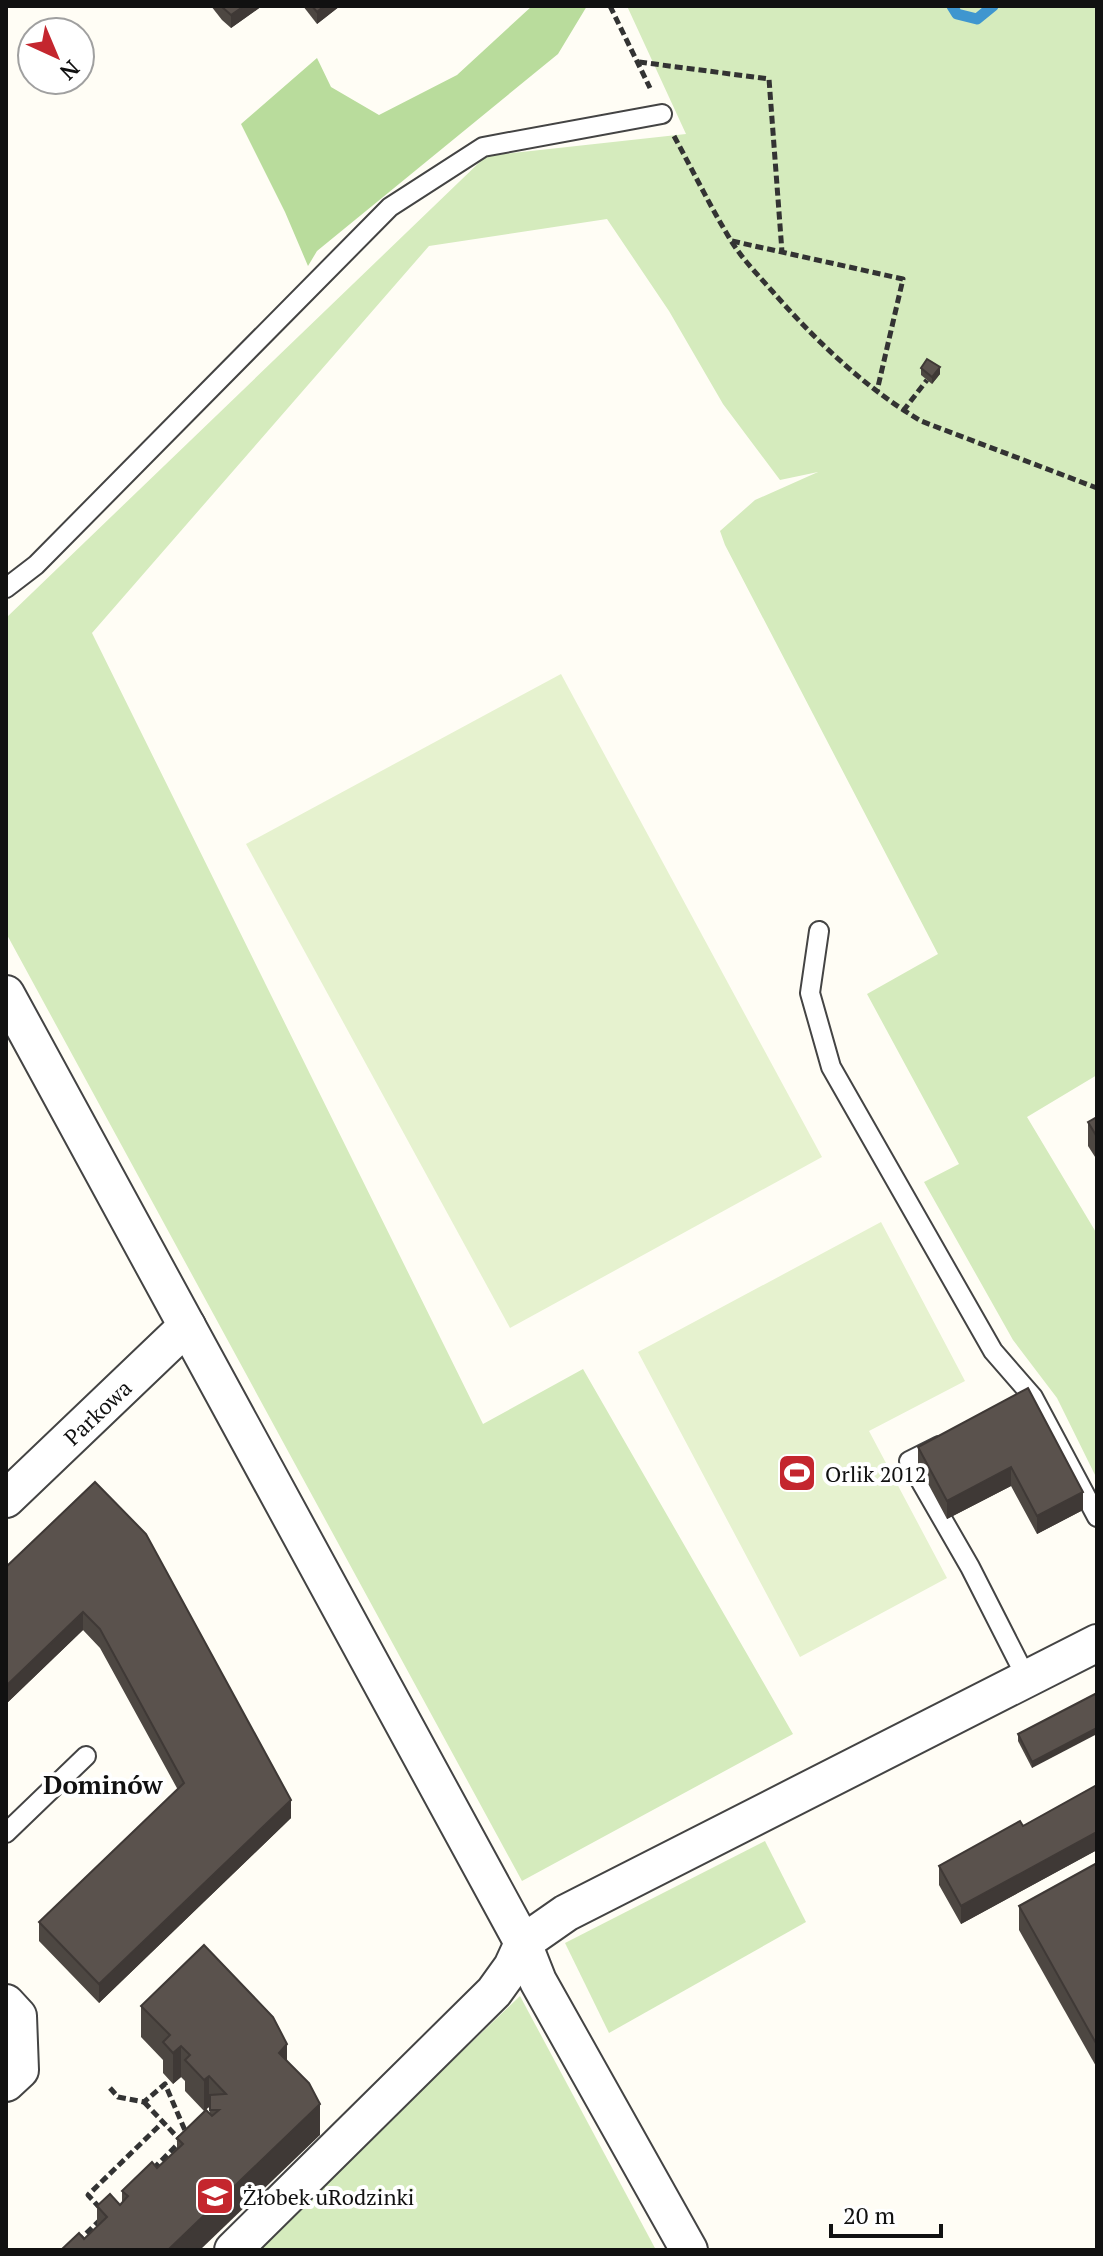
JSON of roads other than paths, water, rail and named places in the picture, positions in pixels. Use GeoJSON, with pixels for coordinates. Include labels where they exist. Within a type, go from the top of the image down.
{"type":"FeatureCollection","features":[{"type":"Feature","properties":{"kind":"street"},"geometry":{"type":"LineString","coordinates":[[6,994],[523,1943],[538,1981],[689,2250]]}},
{"type":"Feature","properties":{"kind":"street","name":"Parkowa"},"geometry":{"type":"LineString","coordinates":[[6,1499],[187,1326]]}},
{"type":"Feature","properties":{"kind":"street"},"geometry":{"type":"LineString","coordinates":[[233,2250],[494,1992],[512,1967],[523,1943],[566,1913],[1097,1643]]}},
{"type":"Feature","properties":{"kind":"street"},"geometry":{"type":"LineString","coordinates":[[6,2003],[18,2016],[20,2070],[6,2083]]}},
{"type":"Feature","properties":{"kind":"lane"},"geometry":{"type":"LineString","coordinates":[[6,588],[36,565],[390,207],[483,147],[662,114]]}},
{"type":"Feature","properties":{"kind":"lane"},"geometry":{"type":"LineString","coordinates":[[819,931],[810,993],[831,1067],[993,1351],[1097,1517]]}},
{"type":"Feature","properties":{"kind":"lane"},"geometry":{"type":"LineString","coordinates":[[950,1440],[909,1461],[970,1567],[1027,1679]]}},
{"type":"Feature","properties":{"kind":"lane"},"geometry":{"type":"LineString","coordinates":[[6,1833],[86,1756]]}},
{"type":"Feature","properties":{"kind":"waterway"},"geometry":{"type":"LineString","coordinates":[[952,6],[957,14],[977,19],[993,6]]}},
{"type":"Feature","properties":{"kind":"place","name":"Orlik 2012"},"geometry":{"type":"Point","coordinates":[797,1473]}},
{"type":"Feature","properties":{"kind":"place","name":"Żłobek uRodzinki"},"geometry":{"type":"Point","coordinates":[215,2196]}},
{"type":"Feature","properties":{"kind":"district","name":"Dominów"},"geometry":{"type":"Point","coordinates":[103,1784]}}]}
